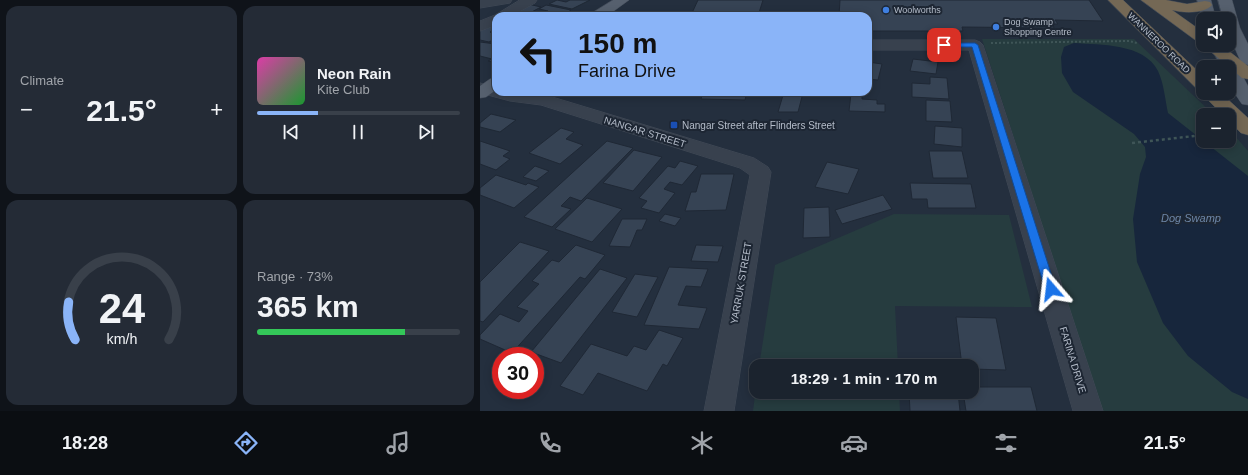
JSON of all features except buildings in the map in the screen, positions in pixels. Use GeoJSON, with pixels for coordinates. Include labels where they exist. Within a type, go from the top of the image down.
{"type":"FeatureCollection","features":[{"type":"Feature","properties":{"kind":"highway","name":"WANNEROO ROAD"},"geometry":{"type":"LineString","coordinates":[[1115,0],[1196,78]]}},
{"type":"Feature","properties":{"kind":"highway"},"geometry":{"type":"LineString","coordinates":[[1148,0],[1196,34]]}},
{"type":"Feature","properties":{"kind":"highway"},"geometry":{"type":"LineString","coordinates":[[1152,0],[1185,9],[1197,8],[1204,2]]}},
{"type":"Feature","properties":{"kind":"highway"},"geometry":{"type":"LineString","coordinates":[[1222,52],[1248,74]]}},
{"type":"Feature","properties":{"kind":"highway"},"geometry":{"type":"LineString","coordinates":[[1218,100],[1248,129]]}},
{"type":"Feature","properties":{"kind":"main road"},"geometry":{"type":"LineString","coordinates":[[590,12],[609,0]]}},
{"type":"Feature","properties":{"kind":"main road"},"geometry":{"type":"LineString","coordinates":[[602,12],[622,0]]}},
{"type":"Feature","properties":{"kind":"main road"},"geometry":{"type":"LineString","coordinates":[[1225,0],[1233,28],[1248,60]]}},
{"type":"Feature","properties":{"kind":"main road"},"geometry":{"type":"LineString","coordinates":[[1204,2],[1207,12]]}},
{"type":"Feature","properties":{"kind":"main road"},"geometry":{"type":"LineString","coordinates":[[1219,52],[1248,100]]}},
{"type":"Feature","properties":{"kind":"street"},"geometry":{"type":"LineString","coordinates":[[480,4],[505,0]]}},
{"type":"Feature","properties":{"kind":"street"},"geometry":{"type":"LineString","coordinates":[[508,12],[530,0]]}},
{"type":"Feature","properties":{"kind":"street"},"geometry":{"type":"LineString","coordinates":[[480,27],[492,20]]}},
{"type":"Feature","properties":{"kind":"street"},"geometry":{"type":"LineString","coordinates":[[872,45],[975,45]]}},
{"type":"Feature","properties":{"kind":"street","name":"FARINA DRIVE"},"geometry":{"type":"LineString","coordinates":[[975,45],[1088,411]]}},
{"type":"Feature","properties":{"kind":"street","name":"NANGAR STREET"},"geometry":{"type":"LineString","coordinates":[[510,96],[536,96],[748,163]]}},
{"type":"Feature","properties":{"kind":"street","name":"YARRUK STREET"},"geometry":{"type":"LineString","coordinates":[[719,411],[761,172],[748,163]]}},
{"type":"Feature","properties":{"kind":"path"},"geometry":{"type":"LineString","coordinates":[[975,45],[988,43],[1129,41],[1142,44]]}},
{"type":"Feature","properties":{"kind":"path"},"geometry":{"type":"LineString","coordinates":[[1132,144],[1196,136]]}},
{"type":"Feature","properties":{"kind":"green space"},"geometry":{"type":"Polygon","coordinates":[[[982,39],[1134,39],[1196,98],[1196,100],[1198,100],[1207,108],[1196,108],[1196,148],[1236,148],[1236,137],[1248,151],[1248,411],[1102,411],[982,39]]]}},
{"type":"Feature","properties":{"kind":"green space"},"geometry":{"type":"Polygon","coordinates":[[[894,214],[1009,215],[1032,307],[895,306],[898,359],[760,359],[775,265],[894,214]]]}},
{"type":"Feature","properties":{"kind":"green space"},"geometry":{"type":"Polygon","coordinates":[[[755,399],[899,399],[900,411],[753,411],[755,399]]]}},
{"type":"Feature","properties":{"kind":"water","name":"Dog Swamp"},"geometry":{"type":"Polygon","coordinates":[[[1074,43],[1108,45],[1132,50],[1143,55],[1158,71],[1163,86],[1168,113],[1196,135],[1196,148],[1212,148],[1248,176],[1248,399],[1232,392],[1188,356],[1163,323],[1137,262],[1133,219],[1140,174],[1146,157],[1145,147],[1134,134],[1073,92],[1062,73],[1061,57],[1064,47],[1074,43]]]}},
{"type":"Feature","properties":{"kind":"place","name":"Woolworths"},"geometry":{"type":"Point","coordinates":[886,10]}},
{"type":"Feature","properties":{"kind":"place","name":"Dog Swamp Shopping Centre"},"geometry":{"type":"Point","coordinates":[996,27]}},
{"type":"Feature","properties":{"kind":"place","name":"Nangar Street after Flinders Street"},"geometry":{"type":"Point","coordinates":[674,125]}},
{"type":"Feature","properties":{"kind":"route"},"geometry":{"type":"LineString","coordinates":[[944,45],[975,45],[1051,289]]}}]}
